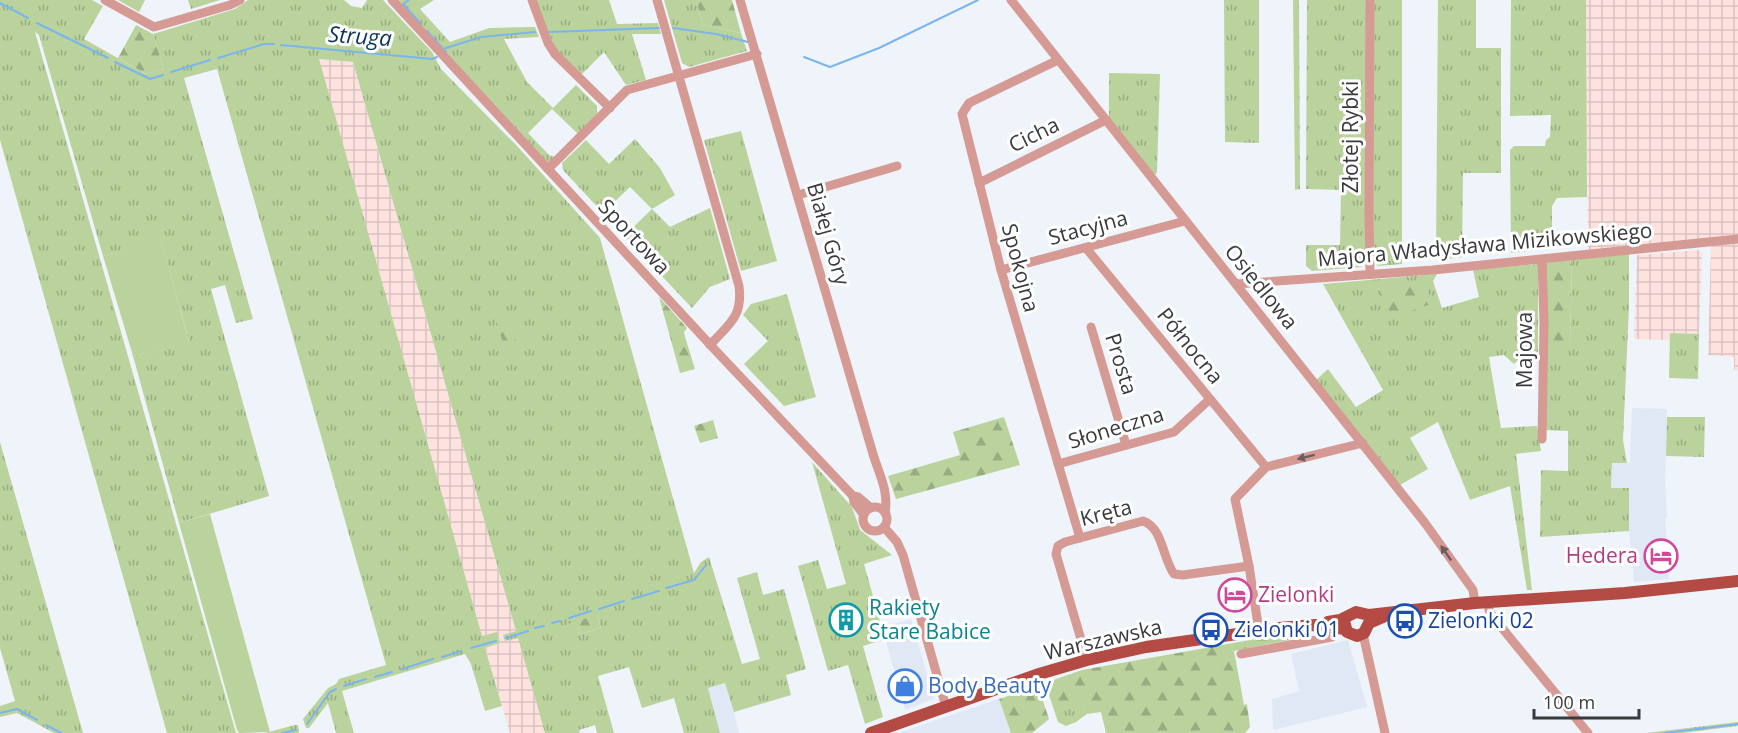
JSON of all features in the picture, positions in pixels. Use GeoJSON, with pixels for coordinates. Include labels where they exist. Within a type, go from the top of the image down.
{"type":"FeatureCollection","features":[{"type":"Feature","properties":{"kind":"main road"},"geometry":{"type":"LineString","coordinates":[[1356,626],[1389,613],[1474,603],[1625,593],[1738,581]]}},
{"type":"Feature","properties":{"kind":"main road","name":"Warszawska"},"geometry":{"type":"LineString","coordinates":[[871,733],[1087,660],[1146,647],[1298,626],[1356,626]]}},
{"type":"Feature","properties":{"kind":"street"},"geometry":{"type":"LineString","coordinates":[[105,0],[154,27],[240,0]]}},
{"type":"Feature","properties":{"kind":"street","name":"Sportowa"},"geometry":{"type":"LineString","coordinates":[[392,0],[710,345],[853,496],[858,497],[870,510]]}},
{"type":"Feature","properties":{"kind":"street"},"geometry":{"type":"LineString","coordinates":[[532,0],[542,31],[552,49],[610,108]]}},
{"type":"Feature","properties":{"kind":"street"},"geometry":{"type":"LineString","coordinates":[[657,0],[739,286],[741,302],[735,317],[710,345]]}},
{"type":"Feature","properties":{"kind":"street","name":"Białej Góry"},"geometry":{"type":"LineString","coordinates":[[740,0],[880,478],[880,499],[870,510]]}},
{"type":"Feature","properties":{"kind":"street","name":"Osiedlowa"},"geometry":{"type":"LineString","coordinates":[[1011,0],[1425,523],[1469,584],[1474,594],[1474,603]]}},
{"type":"Feature","properties":{"kind":"street","name":"Złotej Rybki"},"geometry":{"type":"LineString","coordinates":[[1370,0],[1370,274]]}},
{"type":"Feature","properties":{"kind":"street"},"geometry":{"type":"LineString","coordinates":[[548,169],[627,90],[756,54]]}},
{"type":"Feature","properties":{"kind":"street","name":"Spokojna"},"geometry":{"type":"LineString","coordinates":[[1058,60],[969,102],[962,114],[1001,270],[1080,538]]}},
{"type":"Feature","properties":{"kind":"street","name":"Cicha"},"geometry":{"type":"LineString","coordinates":[[979,183],[1106,120]]}},
{"type":"Feature","properties":{"kind":"street"},"geometry":{"type":"LineString","coordinates":[[798,195],[897,166]]}},
{"type":"Feature","properties":{"kind":"street","name":"Stacyjna"},"geometry":{"type":"LineString","coordinates":[[1001,270],[1185,221]]}},
{"type":"Feature","properties":{"kind":"street","name":"Majora Władysława Mizikowskiego"},"geometry":{"type":"LineString","coordinates":[[1236,284],[1542,260],[1738,239]]}},
{"type":"Feature","properties":{"kind":"street","name":"Północna"},"geometry":{"type":"LineString","coordinates":[[1086,248],[1266,467]]}},
{"type":"Feature","properties":{"kind":"street","name":"Majowa"},"geometry":{"type":"LineString","coordinates":[[1542,260],[1544,323],[1542,439]]}},
{"type":"Feature","properties":{"kind":"street","name":"Prosta"},"geometry":{"type":"LineString","coordinates":[[1091,327],[1126,445]]}},
{"type":"Feature","properties":{"kind":"street","name":"Słoneczna"},"geometry":{"type":"LineString","coordinates":[[1058,464],[1174,432],[1210,399]]}},
{"type":"Feature","properties":{"kind":"street"},"geometry":{"type":"LineString","coordinates":[[1259,631],[1235,499],[1266,467],[1363,443]]}},
{"type":"Feature","properties":{"kind":"street","name":"Białej Góry"},"geometry":{"type":"LineString","coordinates":[[880,478],[886,487],[885,513]]}},
{"type":"Feature","properties":{"kind":"street"},"geometry":{"type":"LineString","coordinates":[[881,509],[885,513],[887,522],[884,528],[869,530],[864,522],[870,510],[881,509]]}},
{"type":"Feature","properties":{"kind":"street","name":"Kręta"},"geometry":{"type":"LineString","coordinates":[[1087,660],[1056,554],[1058,546],[1143,520],[1155,529],[1168,566],[1174,574],[1183,575],[1249,566]]}},
{"type":"Feature","properties":{"kind":"street"},"geometry":{"type":"LineString","coordinates":[[884,528],[897,542],[903,555],[946,707]]}},
{"type":"Feature","properties":{"kind":"street"},"geometry":{"type":"LineString","coordinates":[[1488,602],[1493,617],[1588,733]]}},
{"type":"Feature","properties":{"kind":"street"},"geometry":{"type":"LineString","coordinates":[[1298,626],[1301,643]]}},
{"type":"Feature","properties":{"kind":"street"},"geometry":{"type":"LineString","coordinates":[[1356,626],[1370,668],[1385,733]]}},
{"type":"Feature","properties":{"kind":"street"},"geometry":{"type":"LineString","coordinates":[[1241,654],[1332,637]]}},
{"type":"Feature","properties":{"kind":"shaded area"},"geometry":{"type":"Polygon","coordinates":[[[1586,0],[1738,0],[1738,237],[1588,251],[1586,0]]]}},
{"type":"Feature","properties":{"kind":"shaded area"},"geometry":{"type":"Polygon","coordinates":[[[318,59],[353,62],[516,631],[503,635],[505,641],[518,637],[545,733],[510,733],[485,648],[500,643],[496,633],[482,637],[318,59]]]}},
{"type":"Feature","properties":{"kind":"shaded area"},"geometry":{"type":"Polygon","coordinates":[[[1738,243],[1738,371],[1734,370],[1734,357],[1708,355],[1711,246],[1738,243]]]}},
{"type":"Feature","properties":{"kind":"shaded area"},"geometry":{"type":"Polygon","coordinates":[[[1698,250],[1702,253],[1699,334],[1670,333],[1670,340],[1634,339],[1637,255],[1698,250]]]}},
{"type":"Feature","properties":{"kind":"shaded area"},"geometry":{"type":"Polygon","coordinates":[[[1632,408],[1667,409],[1665,483],[1667,517],[1665,518],[1669,579],[1634,582],[1628,518],[1629,488],[1611,488],[1612,462],[1630,463],[1632,408]]]}},
{"type":"Feature","properties":{"kind":"shaded area"},"geometry":{"type":"Polygon","coordinates":[[[911,619],[934,699],[905,710],[882,627],[911,619]]]}},
{"type":"Feature","properties":{"kind":"shaded area"},"geometry":{"type":"Polygon","coordinates":[[[1348,640],[1367,707],[1273,730],[1272,699],[1299,691],[1291,654],[1348,640]]]}},
{"type":"Feature","properties":{"kind":"shaded area"},"geometry":{"type":"Polygon","coordinates":[[[725,683],[739,733],[720,733],[708,688],[725,683]]]}},
{"type":"Feature","properties":{"kind":"shaded area"},"geometry":{"type":"Polygon","coordinates":[[[999,699],[1011,733],[898,733],[999,699]]]}},
{"type":"Feature","properties":{"kind":"green space"},"geometry":{"type":"Polygon","coordinates":[[[0,0],[92,0],[103,6],[84,39],[146,74],[164,69],[153,34],[235,9],[248,0],[344,0],[351,6],[362,8],[367,0],[383,0],[432,52],[441,69],[518,147],[600,238],[694,573],[701,562],[709,557],[742,664],[760,659],[737,578],[757,572],[763,595],[784,589],[806,669],[786,675],[791,695],[734,712],[725,683],[708,688],[720,733],[684,733],[674,698],[642,708],[629,667],[598,676],[614,733],[597,733],[595,725],[579,730],[580,733],[545,733],[518,638],[505,641],[503,635],[516,631],[353,62],[319,59],[482,636],[497,632],[500,643],[485,648],[502,706],[485,711],[471,664],[465,654],[342,691],[354,733],[336,733],[328,703],[309,728],[306,728],[303,719],[328,688],[336,684],[339,679],[386,665],[217,69],[184,78],[253,319],[236,323],[225,285],[211,289],[269,496],[179,523],[133,356],[189,341],[161,240],[103,256],[39,35],[35,32],[236,733],[167,733],[0,140],[0,0]],[[597,615],[578,627],[580,634],[601,628],[597,615]]]}},
{"type":"Feature","properties":{"kind":"green space"},"geometry":{"type":"Polygon","coordinates":[[[118,0],[145,0],[139,12],[118,0]]]}},
{"type":"Feature","properties":{"kind":"green space"},"geometry":{"type":"Polygon","coordinates":[[[188,0],[220,0],[191,9],[188,0]]]}},
{"type":"Feature","properties":{"kind":"green space"},"geometry":{"type":"Polygon","coordinates":[[[397,0],[434,0],[420,9],[450,42],[489,28],[535,27],[539,37],[504,39],[527,82],[553,108],[576,85],[597,106],[597,114],[578,134],[552,109],[528,133],[549,155],[555,157],[551,162],[547,162],[397,0]]]}},
{"type":"Feature","properties":{"kind":"green space"},"geometry":{"type":"Polygon","coordinates":[[[535,0],[609,0],[617,24],[658,23],[661,34],[632,34],[646,80],[626,85],[604,52],[581,75],[555,48],[535,0]]]}},
{"type":"Feature","properties":{"kind":"green space"},"geometry":{"type":"Polygon","coordinates":[[[664,0],[696,0],[703,25],[741,33],[747,51],[689,67],[682,63],[664,0]]]}},
{"type":"Feature","properties":{"kind":"green space"},"geometry":{"type":"Polygon","coordinates":[[[696,0],[732,0],[741,33],[703,25],[696,0]]]}},
{"type":"Feature","properties":{"kind":"green space"},"geometry":{"type":"Polygon","coordinates":[[[1224,0],[1259,0],[1259,143],[1225,142],[1224,0]]]}},
{"type":"Feature","properties":{"kind":"green space"},"geometry":{"type":"Polygon","coordinates":[[[1293,0],[1299,0],[1300,189],[1295,190],[1293,0]]]}},
{"type":"Feature","properties":{"kind":"green space"},"geometry":{"type":"Polygon","coordinates":[[[1307,0],[1368,0],[1365,262],[1361,267],[1312,271],[1306,266],[1306,245],[1340,245],[1341,190],[1306,189],[1307,0]]]}},
{"type":"Feature","properties":{"kind":"green space"},"geometry":{"type":"Polygon","coordinates":[[[1373,0],[1402,0],[1402,264],[1378,266],[1373,261],[1373,0]]]}},
{"type":"Feature","properties":{"kind":"green space"},"geometry":{"type":"Polygon","coordinates":[[[1438,0],[1476,0],[1476,48],[1501,48],[1501,173],[1463,173],[1462,257],[1440,260],[1436,256],[1438,0]]]}},
{"type":"Feature","properties":{"kind":"green space"},"geometry":{"type":"Polygon","coordinates":[[[1511,0],[1586,0],[1587,197],[1557,198],[1552,206],[1552,249],[1511,253],[1510,150],[1514,146],[1545,146],[1546,140],[1550,137],[1551,115],[1510,116],[1511,0]]]}},
{"type":"Feature","properties":{"kind":"green space"},"geometry":{"type":"Polygon","coordinates":[[[136,25],[153,34],[164,69],[146,74],[118,58],[136,25]]]}},
{"type":"Feature","properties":{"kind":"green space"},"geometry":{"type":"Polygon","coordinates":[[[1109,73],[1160,74],[1157,172],[1154,177],[1109,119],[1109,73]]]}},
{"type":"Feature","properties":{"kind":"green space"},"geometry":{"type":"Polygon","coordinates":[[[741,131],[777,261],[741,271],[704,140],[741,131]]]}},
{"type":"Feature","properties":{"kind":"green space"},"geometry":{"type":"Polygon","coordinates":[[[635,139],[660,168],[675,195],[652,209],[630,187],[603,213],[563,170],[562,163],[586,140],[609,164],[635,139]]]}},
{"type":"Feature","properties":{"kind":"green space"},"geometry":{"type":"Polygon","coordinates":[[[710,208],[730,279],[710,287],[692,308],[624,236],[652,209],[670,227],[710,208]]]}},
{"type":"Feature","properties":{"kind":"green space"},"geometry":{"type":"Polygon","coordinates":[[[161,239],[189,342],[133,356],[103,256],[161,239]]]}},
{"type":"Feature","properties":{"kind":"green space"},"geometry":{"type":"Polygon","coordinates":[[[1629,254],[1623,440],[1627,463],[1612,463],[1611,488],[1629,488],[1629,531],[1540,537],[1541,470],[1568,471],[1568,431],[1545,430],[1546,345],[1570,345],[1572,260],[1629,254]]]}},
{"type":"Feature","properties":{"kind":"green space"},"geometry":{"type":"Polygon","coordinates":[[[1572,260],[1570,346],[1546,345],[1543,263],[1572,260]]]}},
{"type":"Feature","properties":{"kind":"green space"},"geometry":{"type":"Polygon","coordinates":[[[1538,264],[1538,363],[1534,359],[1517,361],[1514,364],[1504,355],[1489,357],[1501,428],[1537,426],[1541,451],[1516,454],[1532,590],[1527,590],[1510,486],[1470,500],[1438,422],[1410,438],[1428,469],[1400,485],[1316,380],[1328,369],[1356,407],[1383,390],[1323,284],[1437,274],[1433,281],[1442,308],[1479,297],[1473,270],[1538,264]]]}},
{"type":"Feature","properties":{"kind":"green space"},"geometry":{"type":"Polygon","coordinates":[[[1407,286],[1427,286],[1432,304],[1389,317],[1378,291],[1407,286]]]}},
{"type":"Feature","properties":{"kind":"green space"},"geometry":{"type":"Polygon","coordinates":[[[787,294],[816,397],[784,406],[744,364],[768,341],[743,315],[751,304],[787,294]]]}},
{"type":"Feature","properties":{"kind":"green space"},"geometry":{"type":"Polygon","coordinates":[[[659,297],[687,328],[684,332],[695,369],[680,373],[659,297]]]}},
{"type":"Feature","properties":{"kind":"green space"},"geometry":{"type":"Polygon","coordinates":[[[510,315],[518,339],[503,343],[496,320],[510,315]]]}},
{"type":"Feature","properties":{"kind":"green space"},"geometry":{"type":"Polygon","coordinates":[[[1670,333],[1699,334],[1698,379],[1669,378],[1670,333]]]}},
{"type":"Feature","properties":{"kind":"green space"},"geometry":{"type":"Polygon","coordinates":[[[1004,417],[1020,465],[896,499],[888,476],[960,455],[953,432],[1004,417]]]}},
{"type":"Feature","properties":{"kind":"green space"},"geometry":{"type":"Polygon","coordinates":[[[1667,417],[1705,417],[1704,457],[1666,456],[1667,417]]]}},
{"type":"Feature","properties":{"kind":"green space"},"geometry":{"type":"Polygon","coordinates":[[[713,420],[718,438],[700,443],[694,426],[713,420]]]}},
{"type":"Feature","properties":{"kind":"green space"},"geometry":{"type":"Polygon","coordinates":[[[0,442],[83,733],[54,733],[17,713],[0,717],[0,706],[15,701],[0,648],[0,442]]]}},
{"type":"Feature","properties":{"kind":"green space"},"geometry":{"type":"Polygon","coordinates":[[[812,462],[852,507],[860,530],[892,555],[864,564],[885,639],[863,646],[883,717],[865,724],[848,665],[828,671],[798,566],[818,560],[827,589],[846,584],[812,462]]]}},
{"type":"Feature","properties":{"kind":"green space"},"geometry":{"type":"Polygon","coordinates":[[[210,514],[270,732],[239,733],[237,730],[179,523],[210,514]]]}},
{"type":"Feature","properties":{"kind":"green space"},"geometry":{"type":"Polygon","coordinates":[[[597,615],[601,628],[580,634],[578,627],[563,632],[561,626],[597,615]]]}},
{"type":"Feature","properties":{"kind":"green space"},"geometry":{"type":"Polygon","coordinates":[[[1293,635],[1294,639],[1234,651],[1244,705],[1247,704],[1250,727],[1245,733],[1106,733],[1101,712],[1087,714],[1082,704],[1055,713],[1045,683],[1082,670],[1267,637],[1293,635]]]}},
{"type":"Feature","properties":{"kind":"green space"},"geometry":{"type":"Polygon","coordinates":[[[1038,686],[1049,719],[1032,733],[1011,733],[999,699],[1038,686]]]}},
{"type":"Feature","properties":{"kind":"green space"},"geometry":{"type":"Polygon","coordinates":[[[1082,703],[1087,714],[1066,726],[1058,722],[1055,713],[1082,703]]]}},
{"type":"Feature","properties":{"kind":"green space"},"geometry":{"type":"Polygon","coordinates":[[[1738,722],[1738,726],[1682,733],[1646,733],[1738,722]]]}},
{"type":"Feature","properties":{"kind":"green space"},"geometry":{"type":"Polygon","coordinates":[[[298,725],[299,733],[265,733],[298,725]]]}},
{"type":"Feature","properties":{"kind":"waterway"},"geometry":{"type":"LineString","coordinates":[[409,0],[403,4],[421,24]]}},
{"type":"Feature","properties":{"kind":"waterway","name":"Struga"},"geometry":{"type":"LineString","coordinates":[[804,57],[830,67],[879,48],[978,0]]}},
{"type":"Feature","properties":{"kind":"waterway","name":"Struga"},"geometry":{"type":"LineString","coordinates":[[0,3],[28,18]]}},
{"type":"Feature","properties":{"kind":"waterway","name":"Struga"},"geometry":{"type":"LineString","coordinates":[[37,23],[108,58]]}},
{"type":"Feature","properties":{"kind":"waterway","name":"Struga"},"geometry":{"type":"LineString","coordinates":[[549,32],[659,28]]}},
{"type":"Feature","properties":{"kind":"waterway","name":"Struga"},"geometry":{"type":"LineString","coordinates":[[673,28],[716,34],[748,42]]}},
{"type":"Feature","properties":{"kind":"waterway"},"geometry":{"type":"LineString","coordinates":[[427,31],[446,52]]}},
{"type":"Feature","properties":{"kind":"waterway","name":"Struga"},"geometry":{"type":"LineString","coordinates":[[443,49],[481,37],[535,32]]}},
{"type":"Feature","properties":{"kind":"waterway","name":"Struga"},"geometry":{"type":"LineString","coordinates":[[218,58],[264,44],[274,44]]}},
{"type":"Feature","properties":{"kind":"waterway","name":"Struga"},"geometry":{"type":"LineString","coordinates":[[281,45],[432,59],[437,57]]}},
{"type":"Feature","properties":{"kind":"waterway","name":"Struga"},"geometry":{"type":"LineString","coordinates":[[171,72],[210,60]]}},
{"type":"Feature","properties":{"kind":"waterway","name":"Struga"},"geometry":{"type":"LineString","coordinates":[[115,62],[150,79],[163,75]]}},
{"type":"Feature","properties":{"kind":"waterway"},"geometry":{"type":"LineString","coordinates":[[666,588],[694,580],[706,565]]}},
{"type":"Feature","properties":{"kind":"waterway"},"geometry":{"type":"LineString","coordinates":[[632,599],[659,591]]}},
{"type":"Feature","properties":{"kind":"waterway"},"geometry":{"type":"LineString","coordinates":[[599,609],[624,601]]}},
{"type":"Feature","properties":{"kind":"waterway"},"geometry":{"type":"LineString","coordinates":[[569,618],[591,611]]}},
{"type":"Feature","properties":{"kind":"waterway"},"geometry":{"type":"LineString","coordinates":[[552,623],[560,621]]}},
{"type":"Feature","properties":{"kind":"waterway"},"geometry":{"type":"LineString","coordinates":[[535,628],[544,626]]}},
{"type":"Feature","properties":{"kind":"waterway"},"geometry":{"type":"LineString","coordinates":[[506,638],[528,631]]}},
{"type":"Feature","properties":{"kind":"waterway"},"geometry":{"type":"LineString","coordinates":[[471,648],[496,641]]}},
{"type":"Feature","properties":{"kind":"waterway"},"geometry":{"type":"LineString","coordinates":[[442,657],[461,651]]}},
{"type":"Feature","properties":{"kind":"waterway"},"geometry":{"type":"LineString","coordinates":[[402,669],[433,659]]}},
{"type":"Feature","properties":{"kind":"waterway"},"geometry":{"type":"LineString","coordinates":[[375,677],[392,672]]}},
{"type":"Feature","properties":{"kind":"waterway"},"geometry":{"type":"LineString","coordinates":[[344,686],[366,679]]}},
{"type":"Feature","properties":{"kind":"waterway"},"geometry":{"type":"LineString","coordinates":[[307,724],[330,692],[336,689]]}},
{"type":"Feature","properties":{"kind":"waterway"},"geometry":{"type":"LineString","coordinates":[[0,713],[17,709],[37,720]]}},
{"type":"Feature","properties":{"kind":"waterway"},"geometry":{"type":"LineString","coordinates":[[1665,733],[1738,724]]}},
{"type":"Feature","properties":{"kind":"waterway"},"geometry":{"type":"LineString","coordinates":[[46,725],[61,733]]}},
{"type":"Feature","properties":{"kind":"waterway"},"geometry":{"type":"LineString","coordinates":[[282,733],[296,730]]}},
{"type":"Feature","properties":{"kind":"place","name":"Hedera"},"geometry":{"type":"Point","coordinates":[1661,556]}},
{"type":"Feature","properties":{"kind":"place","name":"Zielonki"},"geometry":{"type":"Point","coordinates":[1235,595]}},
{"type":"Feature","properties":{"kind":"place","name":"Rakiety Stare Babice"},"geometry":{"type":"Point","coordinates":[846,620]}},
{"type":"Feature","properties":{"kind":"place","name":"Zielonki 02"},"geometry":{"type":"Point","coordinates":[1405,621]}},
{"type":"Feature","properties":{"kind":"place","name":"Zielonki 01"},"geometry":{"type":"Point","coordinates":[1211,630]}},
{"type":"Feature","properties":{"kind":"place","name":"Body Beauty"},"geometry":{"type":"Point","coordinates":[905,686]}}]}
